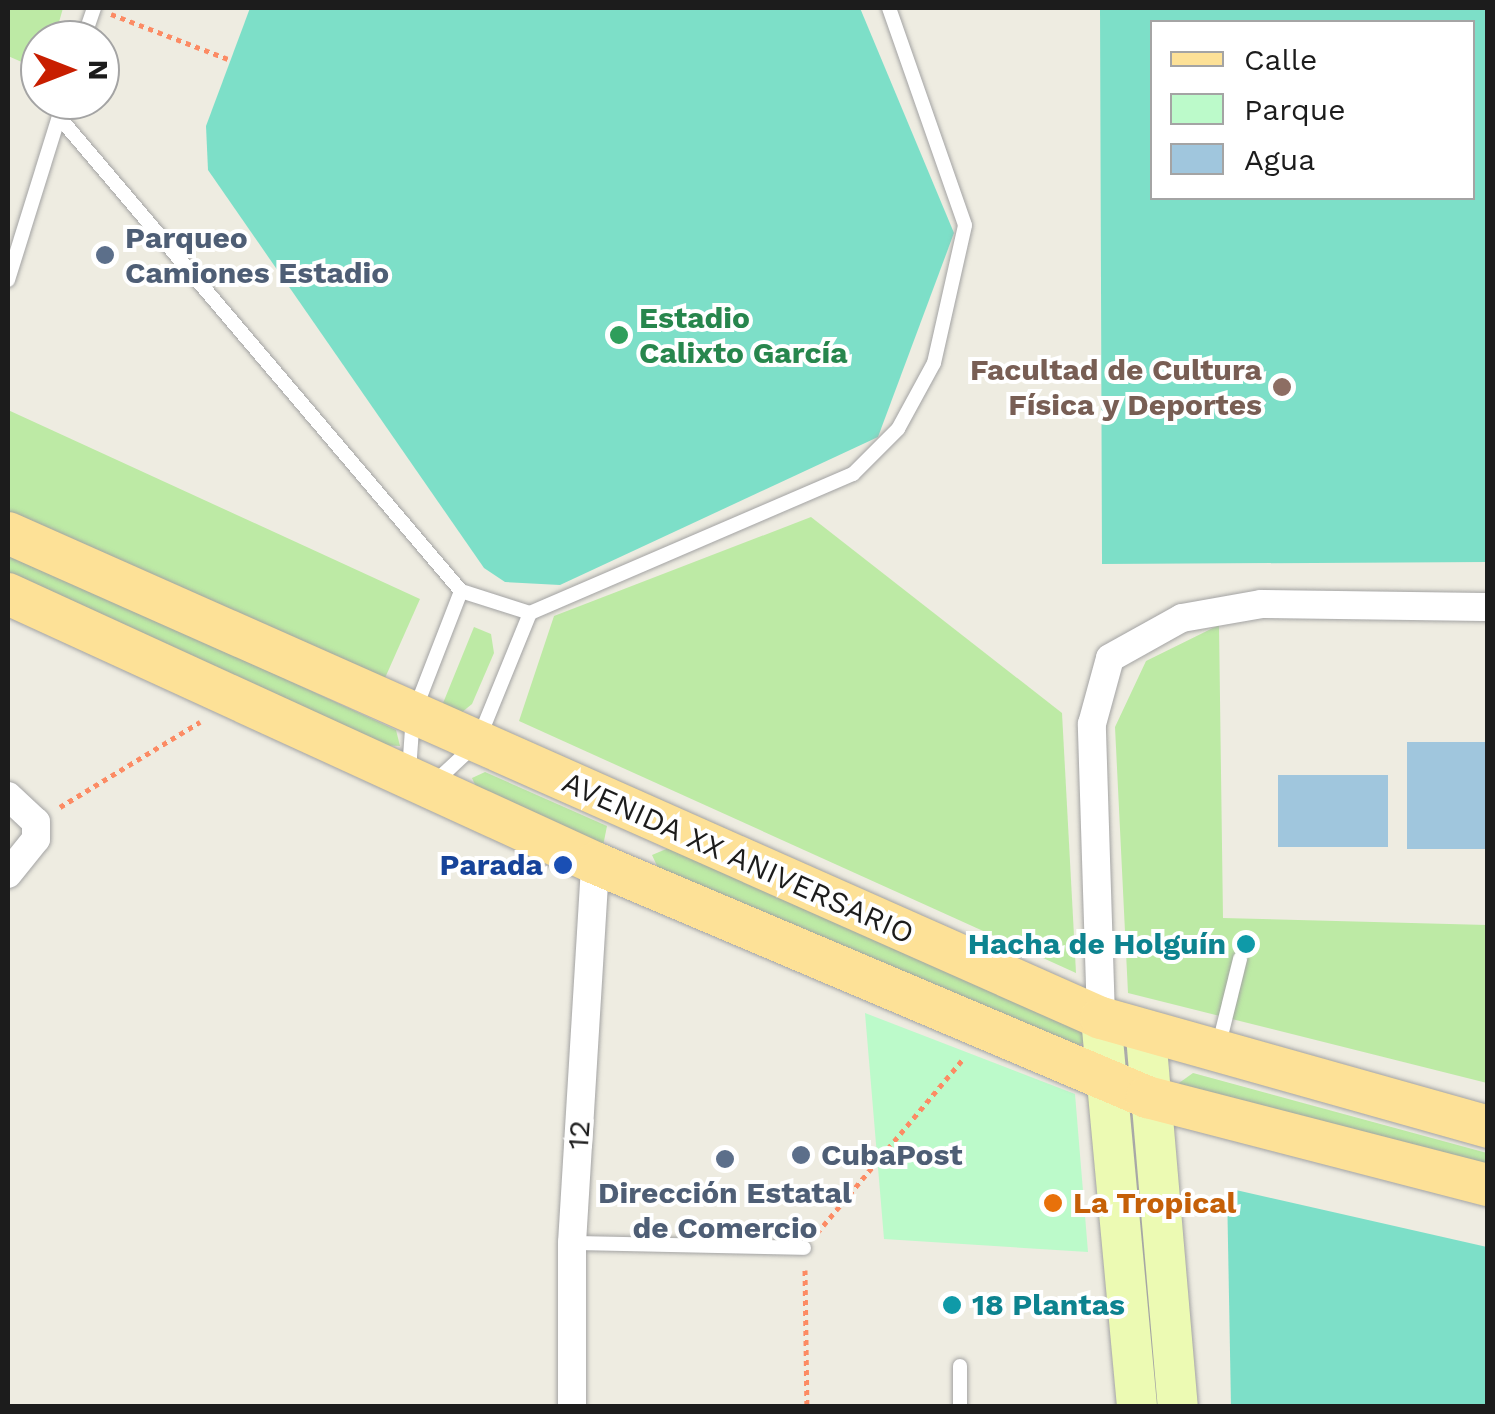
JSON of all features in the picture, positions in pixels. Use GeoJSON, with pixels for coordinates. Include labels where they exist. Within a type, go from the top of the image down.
{"type":"FeatureCollection","features":[{"type":"Feature","properties":{"kind":"main road","name":"AVENIDA XX ANIVERSARIO"},"geometry":{"type":"LineString","coordinates":[[8,533],[1101,1018],[1146,1036],[1488,1127]]}},
{"type":"Feature","properties":{"kind":"main road","name":"AVENIDA XX ANIVERSARIO"},"geometry":{"type":"LineString","coordinates":[[8,594],[596,863],[1147,1097],[1488,1185]]}},
{"type":"Feature","properties":{"kind":"main road"},"geometry":{"type":"LineString","coordinates":[[1101,1018],[1137,1406]]}},
{"type":"Feature","properties":{"kind":"main road"},"geometry":{"type":"LineString","coordinates":[[1146,1036],[1147,1097],[1178,1406]]}},
{"type":"Feature","properties":{"kind":"street"},"geometry":{"type":"LineString","coordinates":[[1101,1018],[1092,724],[1110,658],[1182,618],[1261,604],[1488,607]]}},
{"type":"Feature","properties":{"kind":"street"},"geometry":{"type":"LineString","coordinates":[[8,874],[36,839],[23,807]]}},
{"type":"Feature","properties":{"kind":"street","name":"12"},"geometry":{"type":"LineString","coordinates":[[572,1406],[572,1243],[596,863]]}},
{"type":"Feature","properties":{"kind":"lane"},"geometry":{"type":"LineString","coordinates":[[62,120],[461,591],[530,613],[853,474],[898,429],[934,363],[965,225],[889,8]]}},
{"type":"Feature","properties":{"kind":"lane"},"geometry":{"type":"LineString","coordinates":[[8,280],[58,120]]}},
{"type":"Feature","properties":{"kind":"lane"},"geometry":{"type":"LineString","coordinates":[[461,591],[414,714],[420,781],[477,743],[530,613]]}},
{"type":"Feature","properties":{"kind":"lane"},"geometry":{"type":"LineString","coordinates":[[1216,1054],[1240,959]]}},
{"type":"Feature","properties":{"kind":"lane"},"geometry":{"type":"LineString","coordinates":[[572,1243],[804,1248]]}},
{"type":"Feature","properties":{"kind":"lane"},"geometry":{"type":"LineString","coordinates":[[960,1366],[960,1406]]}},
{"type":"Feature","properties":{"kind":"path"},"geometry":{"type":"LineString","coordinates":[[94,8],[228,60]]}},
{"type":"Feature","properties":{"kind":"path"},"geometry":{"type":"LineString","coordinates":[[23,807],[238,698]]}},
{"type":"Feature","properties":{"kind":"path"},"geometry":{"type":"LineString","coordinates":[[807,1406],[804,1248],[987,1030]]}},
{"type":"Feature","properties":{"kind":"green space"},"geometry":{"type":"Polygon","coordinates":[[[8,8],[63,8],[60,20],[20,20],[20,61],[8,56],[8,8]]]}},
{"type":"Feature","properties":{"kind":"green space"},"geometry":{"type":"Polygon","coordinates":[[[8,410],[420,599],[385,678],[8,519],[8,410]]]}},
{"type":"Feature","properties":{"kind":"green space"},"geometry":{"type":"Polygon","coordinates":[[[811,517],[1062,713],[1076,973],[519,721],[554,616],[811,517]]]}},
{"type":"Feature","properties":{"kind":"green space"},"geometry":{"type":"Polygon","coordinates":[[[8,551],[396,730],[400,746],[379,745],[8,573],[8,551]]]}},
{"type":"Feature","properties":{"kind":"green space"},"geometry":{"type":"Polygon","coordinates":[[[1219,625],[1223,918],[1487,925],[1487,1083],[1128,993],[1115,727],[1146,661],[1219,625]]]}},
{"type":"Feature","properties":{"kind":"green space"},"geometry":{"type":"Polygon","coordinates":[[[474,627],[491,634],[494,653],[472,704],[456,717],[439,713],[474,627]]]}},
{"type":"Feature","properties":{"kind":"green space"},"geometry":{"type":"Polygon","coordinates":[[[485,772],[607,826],[603,846],[477,789],[472,778],[485,772]]]}},
{"type":"Feature","properties":{"kind":"green space"},"geometry":{"type":"Polygon","coordinates":[[[671,847],[1085,1031],[1085,1042],[1075,1047],[658,868],[652,855],[671,847]]]}},
{"type":"Feature","properties":{"kind":"green space"},"geometry":{"type":"Polygon","coordinates":[[[865,1013],[1075,1094],[1088,1252],[884,1239],[865,1013]]]}},
{"type":"Feature","properties":{"kind":"green space"},"geometry":{"type":"Polygon","coordinates":[[[1193,1073],[1487,1153],[1487,1172],[1185,1093],[1179,1083],[1193,1073]]]}},
{"type":"Feature","properties":{"kind":"shaded area","name":"Estadio Calixto García"},"geometry":{"type":"Polygon","coordinates":[[[250,8],[860,8],[954,233],[878,437],[560,585],[505,582],[484,568],[208,170],[206,126],[250,8]]]}},
{"type":"Feature","properties":{"kind":"shaded area","name":"Facultad de Cultura Física y Deportes"},"geometry":{"type":"Polygon","coordinates":[[[1100,8],[1487,8],[1487,562],[1102,564],[1100,8]]]}},
{"type":"Feature","properties":{"kind":"shaded area"},"geometry":{"type":"Polygon","coordinates":[[[1227,1188],[1487,1247],[1487,1406],[1231,1406],[1227,1188]]]}},
{"type":"Feature","properties":{"kind":"water"},"geometry":{"type":"Polygon","coordinates":[[[1407,742],[1487,742],[1487,849],[1407,849],[1407,742]]]}},
{"type":"Feature","properties":{"kind":"water"},"geometry":{"type":"Polygon","coordinates":[[[1278,775],[1388,775],[1388,847],[1278,847],[1278,775]]]}},
{"type":"Feature","properties":{"kind":"place","name":"Parqueo Camiones Estadio"},"geometry":{"type":"Point","coordinates":[105,255]}},
{"type":"Feature","properties":{"kind":"place","name":"Estadio Calixto García"},"geometry":{"type":"Point","coordinates":[619,335]}},
{"type":"Feature","properties":{"kind":"place","name":"Facultad de Cultura Física y Deportes"},"geometry":{"type":"Point","coordinates":[1282,387]}},
{"type":"Feature","properties":{"kind":"place","name":"Parada"},"geometry":{"type":"Point","coordinates":[563,865]}},
{"type":"Feature","properties":{"kind":"place","name":"Hacha de Holguín"},"geometry":{"type":"Point","coordinates":[1246,944]}},
{"type":"Feature","properties":{"kind":"place","name":"CubaPost"},"geometry":{"type":"Point","coordinates":[801,1155]}},
{"type":"Feature","properties":{"kind":"place","name":"Dirección Estatal de Comercio"},"geometry":{"type":"Point","coordinates":[725,1159]}},
{"type":"Feature","properties":{"kind":"place","name":"La Tropical"},"geometry":{"type":"Point","coordinates":[1053,1203]}},
{"type":"Feature","properties":{"kind":"place","name":"18 Plantas"},"geometry":{"type":"Point","coordinates":[952,1305]}}]}
